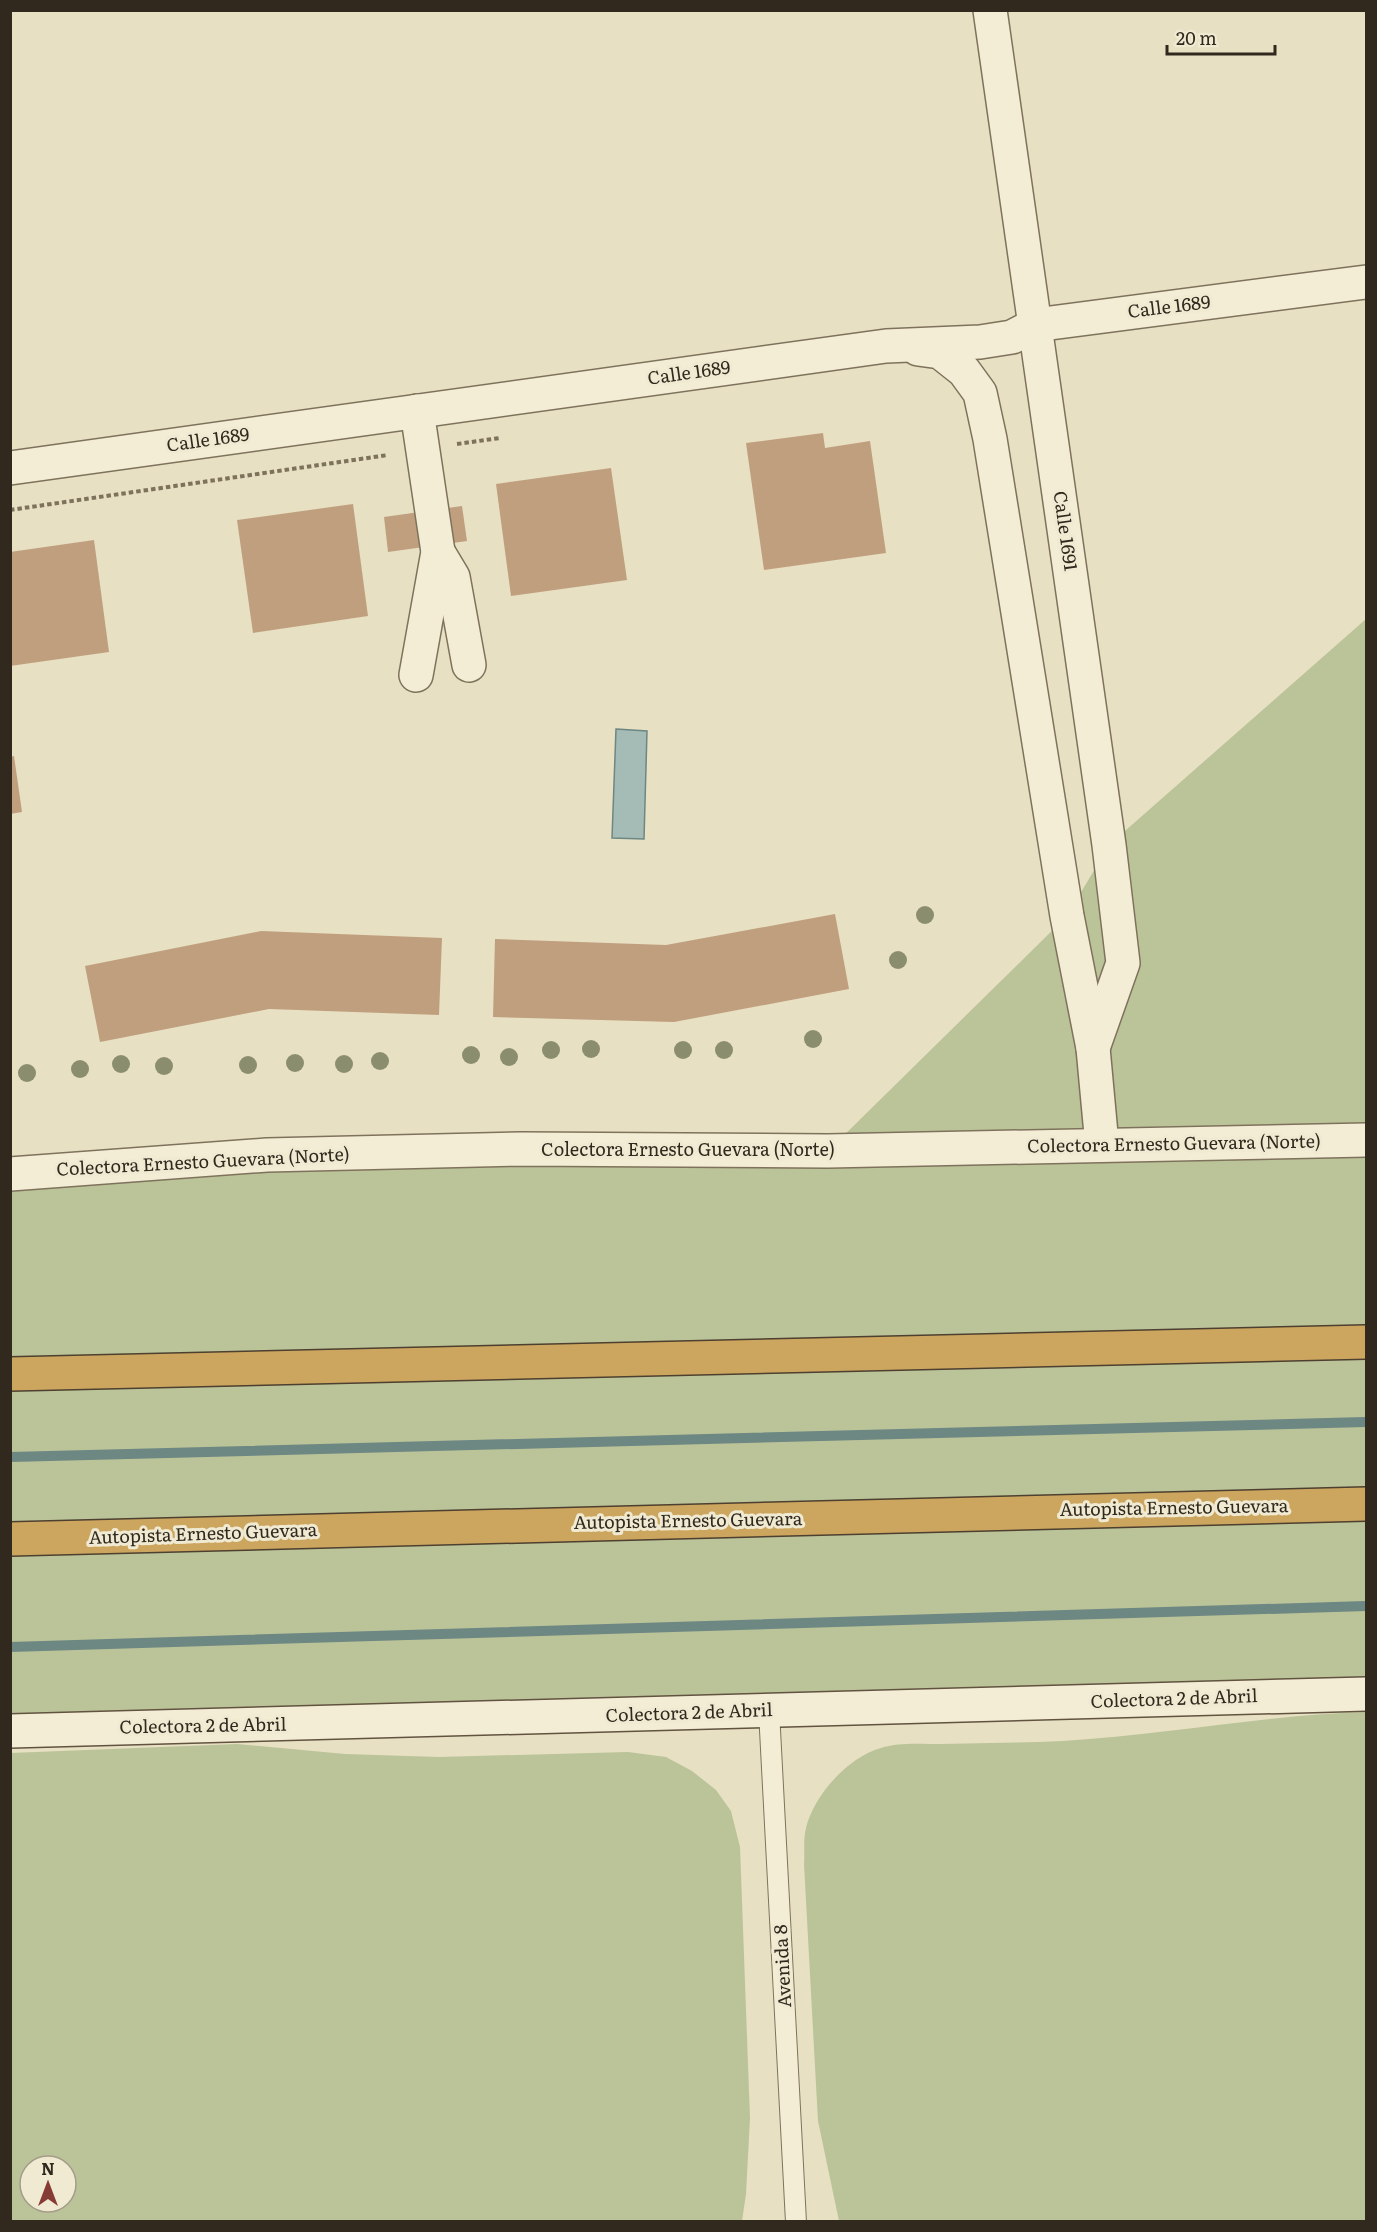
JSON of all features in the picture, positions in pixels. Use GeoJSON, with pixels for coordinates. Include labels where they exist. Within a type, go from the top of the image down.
{"type":"FeatureCollection","features":[{"type":"Feature","properties":{"kind":"highway"},"geometry":{"type":"LineString","coordinates":[[10,1374],[1366,1342]]}},
{"type":"Feature","properties":{"kind":"highway","name":"Autopista Ernesto Guevara"},"geometry":{"type":"LineString","coordinates":[[10,1539],[1366,1504]]}},
{"type":"Feature","properties":{"kind":"street","name":"Calle 1691"},"geometry":{"type":"LineString","coordinates":[[990,10],[1109,845],[1123,963],[1093,1048]]}},
{"type":"Feature","properties":{"kind":"street","name":"Calle 1689"},"geometry":{"type":"LineString","coordinates":[[10,468],[886,346],[980,342],[1012,337],[1035,325],[1366,282]]}},
{"type":"Feature","properties":{"kind":"street","name":"Calle 1691"},"geometry":{"type":"LineString","coordinates":[[886,346],[940,352],[964,371],[980,393],[992,450],[1067,916],[1093,1048],[1102,1145]]}},
{"type":"Feature","properties":{"kind":"street"},"geometry":{"type":"LineString","coordinates":[[416,675],[438,552],[417,411]]}},
{"type":"Feature","properties":{"kind":"street"},"geometry":{"type":"LineString","coordinates":[[438,552],[453,577],[469,665]]}},
{"type":"Feature","properties":{"kind":"street","name":"Colectora Ernesto Guevara (Norte)"},"geometry":{"type":"LineString","coordinates":[[10,1174],[267,1155],[521,1149],[828,1151],[1366,1140]]}},
{"type":"Feature","properties":{"kind":"street","name":"Colectora 2 de Abril"},"geometry":{"type":"LineString","coordinates":[[10,1731],[1366,1694]]}},
{"type":"Feature","properties":{"kind":"lane","name":"Avenida 8"},"geometry":{"type":"LineString","coordinates":[[769,1710],[796,2222]]}},
{"type":"Feature","properties":{"kind":"path"},"geometry":{"type":"LineString","coordinates":[[10,510],[505,438]]}},
{"type":"Feature","properties":{"kind":"green space"},"geometry":{"type":"Polygon","coordinates":[[[1366,619],[1366,1694],[11,1731],[11,1174],[828,1151],[1067,916],[1109,845],[1366,619]]]}},
{"type":"Feature","properties":{"kind":"green space"},"geometry":{"type":"Polygon","coordinates":[[[1366,1712],[1366,2221],[839,2221],[818,2121],[804,1864],[805,1832],[810,1815],[834,1779],[856,1760],[881,1748],[895,1745],[1063,1741],[1290,1717],[1366,1712]]]}},
{"type":"Feature","properties":{"kind":"green space"},"geometry":{"type":"Polygon","coordinates":[[[237,1744],[345,1754],[439,1757],[628,1752],[666,1757],[692,1771],[716,1790],[731,1811],[740,1847],[750,2118],[746,2194],[742,2221],[11,2221],[11,1753],[237,1744]]]}},
{"type":"Feature","properties":{"kind":"water"},"geometry":{"type":"Polygon","coordinates":[[[616,729],[647,731],[644,839],[612,838],[616,729]]]}},
{"type":"Feature","properties":{"kind":"building"},"geometry":{"type":"Polygon","coordinates":[[[823,433],[825,448],[870,441],[886,553],[764,570],[746,443],[823,433]]]}},
{"type":"Feature","properties":{"kind":"building"},"geometry":{"type":"Polygon","coordinates":[[[611,468],[627,580],[511,596],[496,484],[611,468]]]}},
{"type":"Feature","properties":{"kind":"building"},"geometry":{"type":"Polygon","coordinates":[[[353,504],[368,616],[253,633],[237,520],[353,504]]]}},
{"type":"Feature","properties":{"kind":"building"},"geometry":{"type":"Polygon","coordinates":[[[462,506],[467,541],[388,552],[384,517],[462,506]]]}},
{"type":"Feature","properties":{"kind":"building"},"geometry":{"type":"Polygon","coordinates":[[[94,540],[109,652],[10,666],[10,552],[94,540]]]}},
{"type":"Feature","properties":{"kind":"building"},"geometry":{"type":"Polygon","coordinates":[[[14,756],[22,812],[10,814],[10,757],[14,756]]]}},
{"type":"Feature","properties":{"kind":"building"},"geometry":{"type":"Polygon","coordinates":[[[835,914],[849,989],[674,1022],[493,1017],[495,939],[666,945],[835,914]]]}},
{"type":"Feature","properties":{"kind":"building"},"geometry":{"type":"Polygon","coordinates":[[[261,931],[442,938],[439,1015],[269,1009],[100,1042],[85,966],[261,931]]]}},
{"type":"Feature","properties":{"kind":"waterway"},"geometry":{"type":"LineString","coordinates":[[10,1457],[1366,1422]]}},
{"type":"Feature","properties":{"kind":"waterway"},"geometry":{"type":"LineString","coordinates":[[10,1647],[1366,1606]]}}]}
